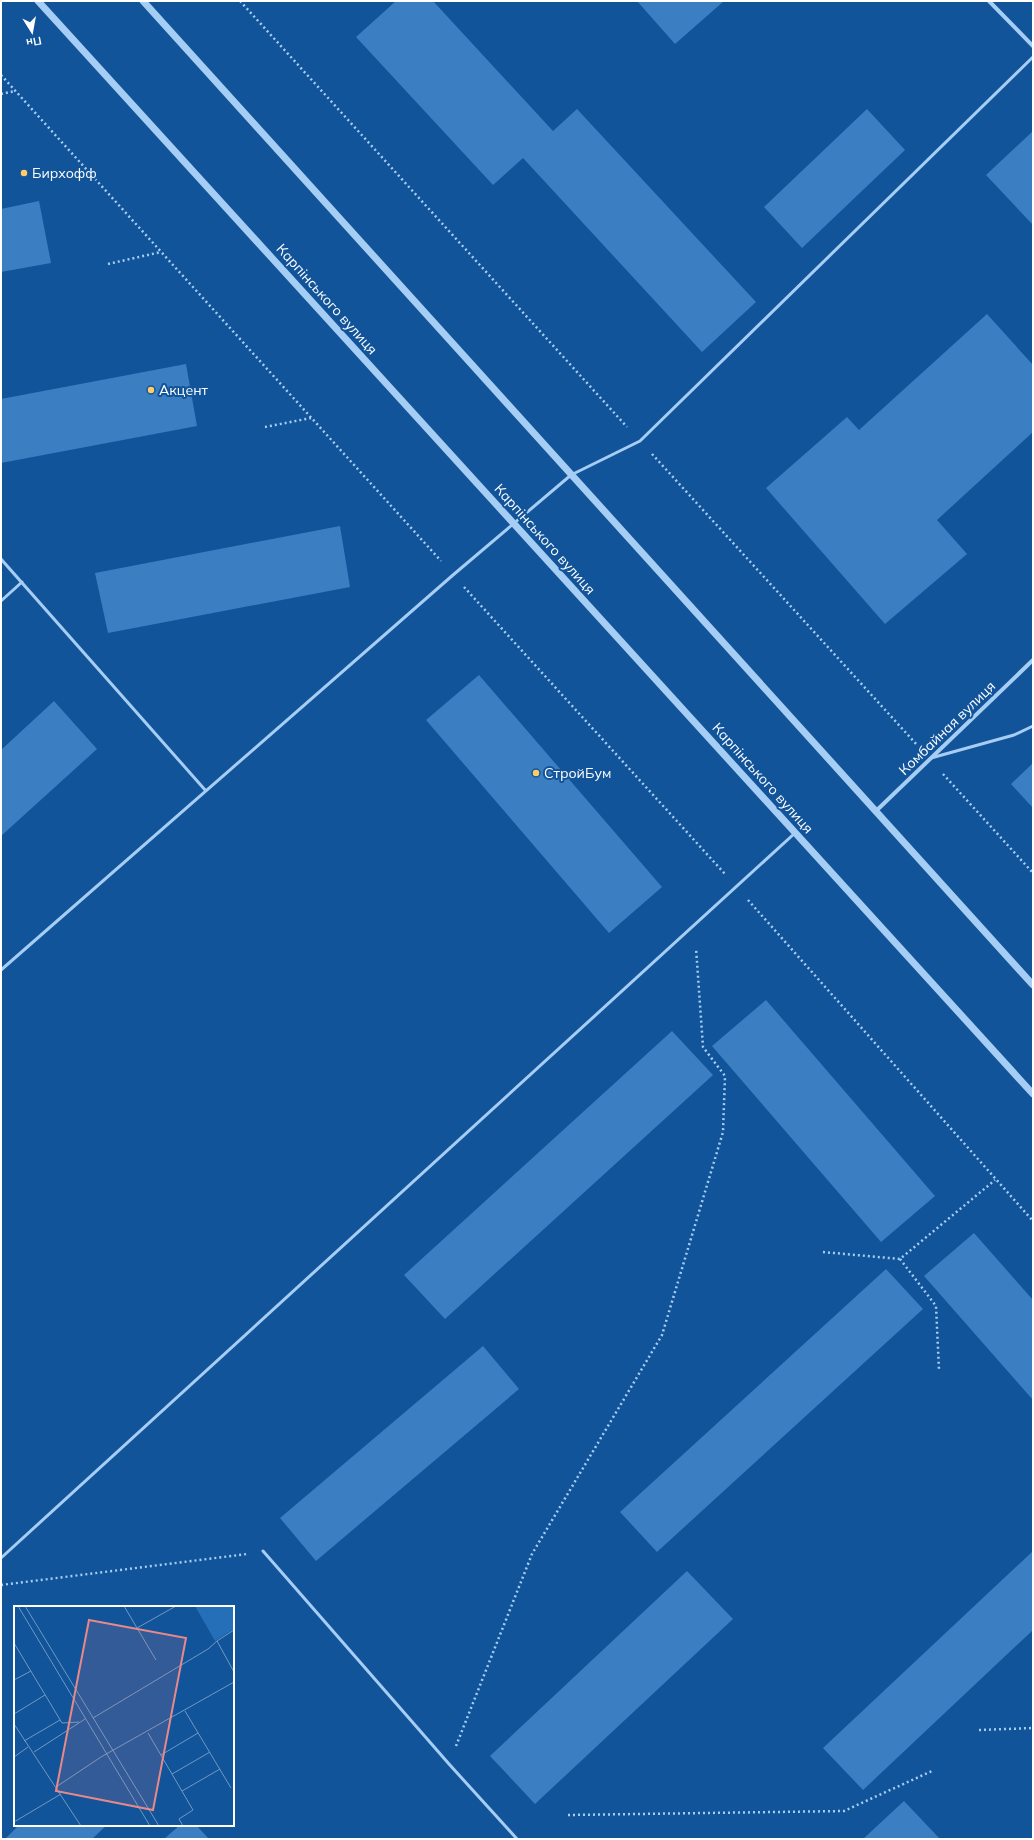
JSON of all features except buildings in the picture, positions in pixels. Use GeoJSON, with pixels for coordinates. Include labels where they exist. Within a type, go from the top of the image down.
{"type":"FeatureCollection","features":[{"type":"Feature","properties":{"kind":"street","name":"Карпінського вулиця"},"geometry":{"type":"LineString","coordinates":[[38,1],[1033,1094]]}},
{"type":"Feature","properties":{"kind":"street"},"geometry":{"type":"LineString","coordinates":[[144,1],[1033,985]]}},
{"type":"Feature","properties":{"kind":"street"},"geometry":{"type":"LineString","coordinates":[[989,1],[1033,46]]}},
{"type":"Feature","properties":{"kind":"street","name":"Комбайная вулиця"},"geometry":{"type":"LineString","coordinates":[[876,811],[1033,660]]}},
{"type":"Feature","properties":{"kind":"lane"},"geometry":{"type":"LineString","coordinates":[[1,970],[453,575],[571,475],[640,441],[1033,57]]}},
{"type":"Feature","properties":{"kind":"lane"},"geometry":{"type":"LineString","coordinates":[[1,559],[206,791]]}},
{"type":"Feature","properties":{"kind":"lane"},"geometry":{"type":"LineString","coordinates":[[1,601],[22,582]]}},
{"type":"Feature","properties":{"kind":"lane"},"geometry":{"type":"LineString","coordinates":[[930,758],[1014,735],[1033,726]]}},
{"type":"Feature","properties":{"kind":"lane"},"geometry":{"type":"LineString","coordinates":[[1,1558],[795,833]]}},
{"type":"Feature","properties":{"kind":"lane"},"geometry":{"type":"LineString","coordinates":[[264,1551],[449,1764],[517,1839]]}},
{"type":"Feature","properties":{"kind":"path"},"geometry":{"type":"LineString","coordinates":[[1,75],[736,886],[995,1180],[1033,1221]]}},
{"type":"Feature","properties":{"kind":"path"},"geometry":{"type":"LineString","coordinates":[[1,94],[15,91]]}},
{"type":"Feature","properties":{"kind":"path"},"geometry":{"type":"LineString","coordinates":[[108,264],[161,252]]}},
{"type":"Feature","properties":{"kind":"path"},"geometry":{"type":"LineString","coordinates":[[265,427],[312,418]]}},
{"type":"Feature","properties":{"kind":"path"},"geometry":{"type":"LineString","coordinates":[[449,1764],[532,1554],[662,1335],[723,1132],[725,1076],[703,1047],[694,925]]}},
{"type":"Feature","properties":{"kind":"path"},"geometry":{"type":"LineString","coordinates":[[823,1252],[900,1259],[995,1180]]}},
{"type":"Feature","properties":{"kind":"path"},"geometry":{"type":"LineString","coordinates":[[900,1259],[936,1306],[939,1370]]}},
{"type":"Feature","properties":{"kind":"path"},"geometry":{"type":"LineString","coordinates":[[1,1585],[264,1551]]}},
{"type":"Feature","properties":{"kind":"path"},"geometry":{"type":"LineString","coordinates":[[979,1730],[1033,1728]]}},
{"type":"Feature","properties":{"kind":"path"},"geometry":{"type":"LineString","coordinates":[[568,1815],[844,1811],[932,1771]]}},
{"type":"Feature","properties":{"kind":"place","name":"Бирхофф"},"geometry":{"type":"Point","coordinates":[24,173]}},
{"type":"Feature","properties":{"kind":"place","name":"Акцент"},"geometry":{"type":"Point","coordinates":[151,390]}},
{"type":"Feature","properties":{"kind":"place","name":"СтройБум"},"geometry":{"type":"Point","coordinates":[536,773]}}]}
